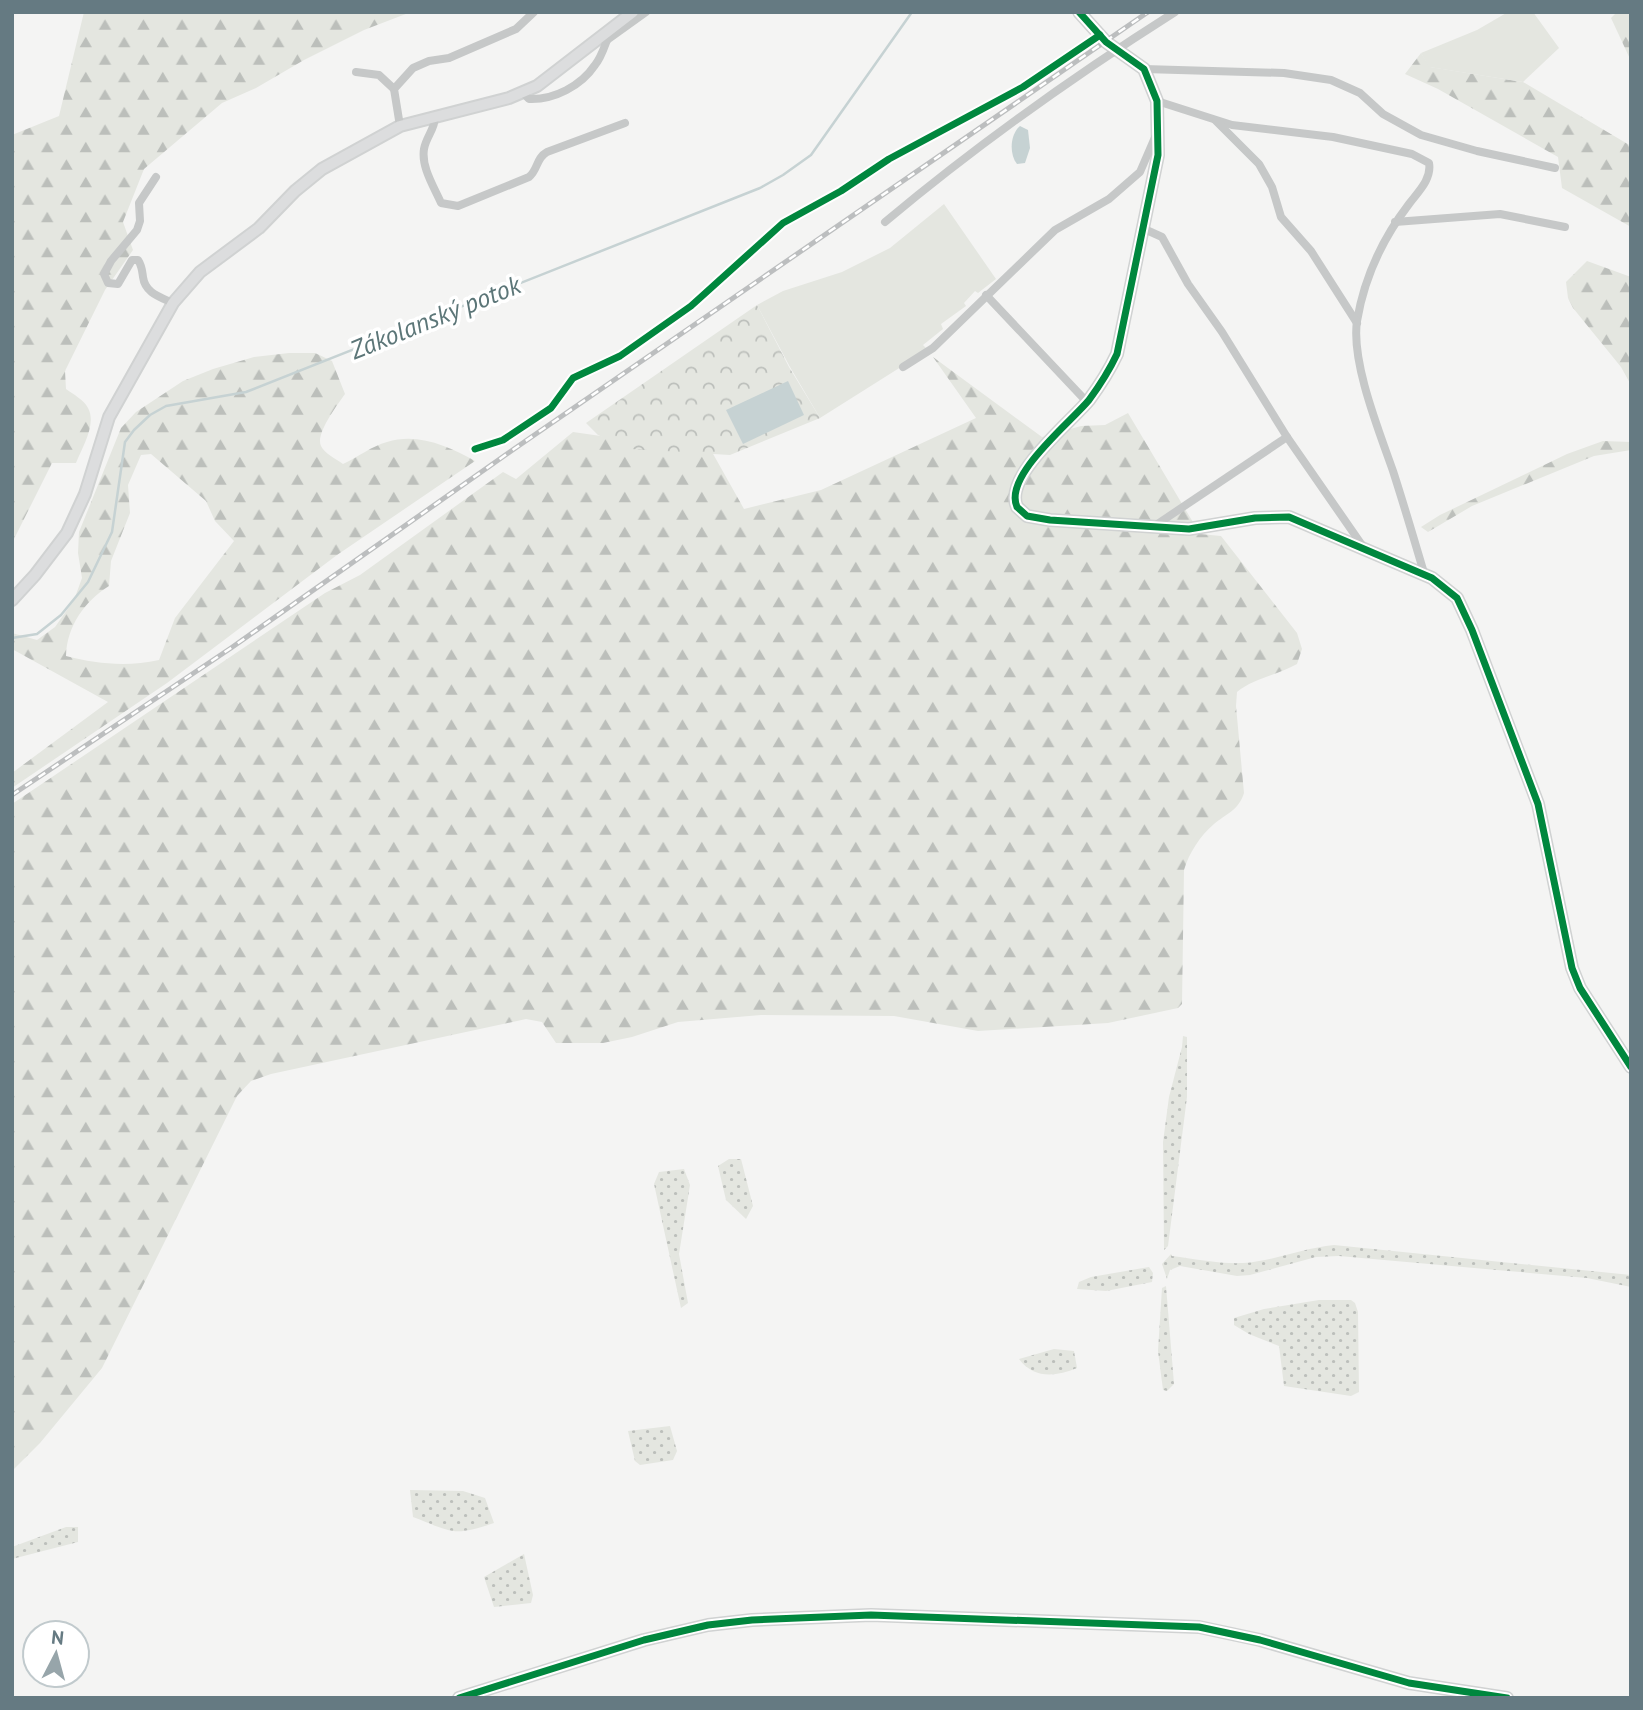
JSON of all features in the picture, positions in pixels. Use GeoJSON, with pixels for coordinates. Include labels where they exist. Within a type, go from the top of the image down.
{"type":"FeatureCollection","features":[{"type":"Feature","properties":{"kind":"street"},"geometry":{"type":"LineString","coordinates":[[394,89],[413,68],[429,61],[449,58],[516,29],[534,12]]}},
{"type":"Feature","properties":{"kind":"street"},"geometry":{"type":"LineString","coordinates":[[523,93],[529,99],[538,99],[566,90],[596,64],[604,39],[633,12]]}},
{"type":"Feature","properties":{"kind":"street"},"geometry":{"type":"LineString","coordinates":[[12,600],[67,533],[85,494],[109,417],[173,303],[200,272],[259,228],[308,179],[360,146],[400,126],[523,93],[553,76],[646,12]]}},
{"type":"Feature","properties":{"kind":"street"},"geometry":{"type":"LineString","coordinates":[[1079,12],[1100,35],[1144,69],[1157,101],[1158,155],[1117,354],[1104,380],[1087,402],[1023,473],[1014,492],[1017,507],[1027,516],[1050,520],[1189,529],[1255,518],[1289,517],[1424,573],[1445,587],[1457,598],[1472,630],[1538,804],[1572,968],[1580,988],[1631,1067]]}},
{"type":"Feature","properties":{"kind":"street"},"geometry":{"type":"LineString","coordinates":[[885,222],[998,132],[1116,49],[1175,12]]}},
{"type":"Feature","properties":{"kind":"street"},"geometry":{"type":"LineString","coordinates":[[475,449],[503,440],[551,408],[573,377],[620,356],[691,306],[782,223],[841,191],[889,159],[1009,96],[1100,35]]}},
{"type":"Feature","properties":{"kind":"street"},"geometry":{"type":"LineString","coordinates":[[1144,69],[1284,73],[1331,80],[1360,93],[1383,114],[1421,135],[1555,168]]}},
{"type":"Feature","properties":{"kind":"street"},"geometry":{"type":"LineString","coordinates":[[356,72],[379,75],[394,89],[400,126]]}},
{"type":"Feature","properties":{"kind":"street"},"geometry":{"type":"LineString","coordinates":[[1157,101],[1231,125],[1333,137],[1412,154],[1429,163],[1431,171],[1426,181],[1395,222],[1367,279],[1357,323],[1357,348],[1371,412],[1424,573]]}},
{"type":"Feature","properties":{"kind":"street"},"geometry":{"type":"LineString","coordinates":[[435,117],[434,127],[424,149],[425,161],[441,203],[452,207],[528,177],[536,170],[541,155],[547,152],[625,122]]}},
{"type":"Feature","properties":{"kind":"street"},"geometry":{"type":"LineString","coordinates":[[1215,120],[1229,137],[1259,164],[1272,187],[1280,217],[1311,251],[1357,323]]}},
{"type":"Feature","properties":{"kind":"street"},"geometry":{"type":"LineString","coordinates":[[903,367],[933,348],[1055,230],[1109,198],[1140,172],[1157,132]]}},
{"type":"Feature","properties":{"kind":"street"},"geometry":{"type":"LineString","coordinates":[[156,177],[139,203],[140,221],[137,230],[111,261],[104,274],[108,283],[118,284],[129,263],[138,260],[149,291],[173,303]]}},
{"type":"Feature","properties":{"kind":"street"},"geometry":{"type":"LineString","coordinates":[[1395,222],[1500,214],[1565,227]]}},
{"type":"Feature","properties":{"kind":"street"},"geometry":{"type":"LineString","coordinates":[[1142,228],[1162,237],[1188,284],[1222,332],[1287,437],[1364,548]]}},
{"type":"Feature","properties":{"kind":"street"},"geometry":{"type":"LineString","coordinates":[[986,295],[1087,402]]}},
{"type":"Feature","properties":{"kind":"street"},"geometry":{"type":"LineString","coordinates":[[1153,527],[1287,437]]}},
{"type":"Feature","properties":{"kind":"street"},"geometry":{"type":"LineString","coordinates":[[459,1698],[644,1640],[708,1625],[752,1620],[871,1615],[1199,1627],[1260,1640],[1409,1683],[1507,1698]]}},
{"type":"Feature","properties":{"kind":"green space"},"geometry":{"type":"Polygon","coordinates":[[[84,12],[411,12],[364,30],[256,88],[222,103],[144,169],[123,222],[133,250],[105,290],[65,371],[66,389],[88,408],[91,421],[88,436],[76,463],[52,463],[12,543],[12,135],[59,116],[84,12]]]}},
{"type":"Feature","properties":{"kind":"green space"},"geometry":{"type":"Polygon","coordinates":[[[1508,12],[1533,12],[1559,48],[1523,82],[1429,67],[1421,53],[1477,30],[1508,12]]]}},
{"type":"Feature","properties":{"kind":"green space"},"geometry":{"type":"Polygon","coordinates":[[[1617,12],[1631,12],[1631,61],[1611,18],[1617,12]]]}},
{"type":"Feature","properties":{"kind":"green space"},"geometry":{"type":"Polygon","coordinates":[[[1421,53],[1430,67],[1523,82],[1631,146],[1631,227],[1562,188],[1558,157],[1438,89],[1405,74],[1421,53]]]}},
{"type":"Feature","properties":{"kind":"green space"},"geometry":{"type":"Polygon","coordinates":[[[944,204],[996,279],[978,293],[975,291],[964,303],[966,306],[941,324],[943,329],[923,345],[926,348],[912,360],[820,418],[757,305],[783,291],[842,272],[890,248],[944,204]]]}},
{"type":"Feature","properties":{"kind":"green space"},"geometry":{"type":"Polygon","coordinates":[[[1587,261],[1631,277],[1631,385],[1621,367],[1573,308],[1568,298],[1566,282],[1587,261]]]}},
{"type":"Feature","properties":{"kind":"green space"},"geometry":{"type":"Polygon","coordinates":[[[757,305],[789,367],[820,418],[730,455],[631,449],[598,435],[586,423],[757,305]]]}},
{"type":"Feature","properties":{"kind":"green space"},"geometry":{"type":"Polygon","coordinates":[[[315,353],[332,361],[345,394],[328,419],[320,441],[325,451],[343,464],[381,444],[398,439],[433,442],[475,461],[337,555],[167,683],[12,788],[12,773],[108,702],[12,649],[12,633],[37,640],[55,627],[74,600],[82,578],[78,553],[79,532],[121,428],[136,412],[183,381],[254,357],[315,353]],[[151,454],[141,455],[128,485],[130,513],[111,561],[109,586],[92,599],[78,616],[67,645],[66,656],[112,664],[159,660],[175,618],[234,541],[215,521],[206,501],[151,454]]]}},
{"type":"Feature","properties":{"kind":"green space"},"geometry":{"type":"Polygon","coordinates":[[[933,357],[1042,437],[1081,426],[1105,425],[1128,413],[1200,534],[1221,536],[1297,633],[1302,649],[1297,664],[1251,683],[1237,692],[1244,793],[1235,808],[1200,839],[1184,870],[1182,1004],[1178,1008],[1108,1023],[978,1031],[894,1016],[761,1015],[678,1022],[603,1043],[556,1043],[542,1022],[526,1019],[271,1074],[251,1081],[237,1096],[102,1368],[40,1443],[12,1471],[12,804],[325,593],[360,575],[503,472],[516,479],[573,432],[712,452],[744,509],[821,490],[976,418],[933,357]]]}},
{"type":"Feature","properties":{"kind":"green space"},"geometry":{"type":"Polygon","coordinates":[[[1603,441],[1631,442],[1631,450],[1594,456],[1472,506],[1428,532],[1421,527],[1440,515],[1567,454],[1603,441]]]}},
{"type":"Feature","properties":{"kind":"green space"},"geometry":{"type":"Polygon","coordinates":[[[1183,1036],[1187,1037],[1187,1097],[1168,1246],[1164,1250],[1163,1142],[1169,1097],[1183,1036]]]}},
{"type":"Feature","properties":{"kind":"green space"},"geometry":{"type":"Polygon","coordinates":[[[729,1159],[741,1159],[753,1206],[746,1219],[726,1200],[718,1166],[729,1159]]]}},
{"type":"Feature","properties":{"kind":"green space"},"geometry":{"type":"Polygon","coordinates":[[[684,1169],[690,1185],[679,1254],[688,1303],[681,1308],[654,1184],[659,1172],[684,1169]]]}},
{"type":"Feature","properties":{"kind":"green space"},"geometry":{"type":"Polygon","coordinates":[[[1334,1245],[1631,1275],[1631,1287],[1587,1278],[1339,1256],[1316,1257],[1237,1276],[1180,1266],[1170,1270],[1167,1279],[1162,1264],[1171,1254],[1207,1261],[1243,1263],[1334,1245]]]}},
{"type":"Feature","properties":{"kind":"green space"},"geometry":{"type":"Polygon","coordinates":[[[1149,1267],[1153,1273],[1152,1282],[1106,1291],[1077,1289],[1079,1282],[1091,1277],[1149,1267]]]}},
{"type":"Feature","properties":{"kind":"green space"},"geometry":{"type":"Polygon","coordinates":[[[1166,1286],[1174,1384],[1167,1391],[1163,1390],[1158,1351],[1162,1288],[1166,1286]]]}},
{"type":"Feature","properties":{"kind":"green space"},"geometry":{"type":"Polygon","coordinates":[[[1319,1300],[1351,1300],[1358,1312],[1359,1392],[1351,1396],[1284,1386],[1279,1346],[1234,1325],[1234,1318],[1264,1309],[1319,1300]]]}},
{"type":"Feature","properties":{"kind":"green space"},"geometry":{"type":"Polygon","coordinates":[[[1054,1349],[1074,1351],[1077,1368],[1061,1373],[1038,1373],[1019,1359],[1054,1349]]]}},
{"type":"Feature","properties":{"kind":"green space"},"geometry":{"type":"Polygon","coordinates":[[[670,1426],[677,1451],[673,1460],[640,1465],[635,1461],[628,1431],[670,1426]]]}},
{"type":"Feature","properties":{"kind":"green space"},"geometry":{"type":"Polygon","coordinates":[[[410,1490],[463,1491],[485,1498],[494,1523],[470,1530],[453,1531],[413,1517],[410,1490]]]}},
{"type":"Feature","properties":{"kind":"green space"},"geometry":{"type":"Polygon","coordinates":[[[66,1527],[78,1527],[78,1542],[12,1559],[12,1547],[66,1527]]]}},
{"type":"Feature","properties":{"kind":"green space"},"geometry":{"type":"Polygon","coordinates":[[[524,1554],[533,1595],[531,1603],[494,1607],[484,1577],[524,1554]]]}},
{"type":"Feature","properties":{"kind":"shaded area"},"geometry":{"type":"Polygon","coordinates":[[[1020,126],[1028,130],[1030,148],[1025,163],[1017,164],[1012,144],[1014,134],[1020,126]]]}},
{"type":"Feature","properties":{"kind":"shaded area"},"geometry":{"type":"Polygon","coordinates":[[[788,381],[804,415],[743,444],[726,410],[788,381]]]}},
{"type":"Feature","properties":{"kind":"waterway","name":"Zákolanský potok"},"geometry":{"type":"LineString","coordinates":[[12,638],[37,634],[61,615],[88,582],[112,532],[125,442],[150,415],[166,406],[246,392],[760,188],[811,155],[912,12]]}},
{"type":"Feature","properties":{"kind":"railway"},"geometry":{"type":"LineString","coordinates":[[12,795],[231,648],[514,449],[1148,12]]}},
{"type":"Feature","properties":{"kind":"cycle path"},"geometry":{"type":"LineString","coordinates":[[1079,12],[1106,42],[1144,69],[1157,101],[1158,155],[1117,354],[1089,400],[1029,466],[1015,494],[1017,507],[1027,516],[1050,520],[1189,529],[1255,518],[1289,517],[1432,578],[1457,598],[1472,630],[1538,804],[1572,968],[1580,988],[1631,1067]]}},
{"type":"Feature","properties":{"kind":"cycle path"},"geometry":{"type":"LineString","coordinates":[[475,449],[503,440],[551,408],[573,378],[620,356],[691,306],[783,223],[841,191],[889,159],[1023,87],[1100,35]]}},
{"type":"Feature","properties":{"kind":"cycle path"},"geometry":{"type":"LineString","coordinates":[[459,1698],[644,1640],[708,1625],[752,1620],[871,1615],[1199,1627],[1260,1640],[1409,1683],[1507,1698]]}}]}
